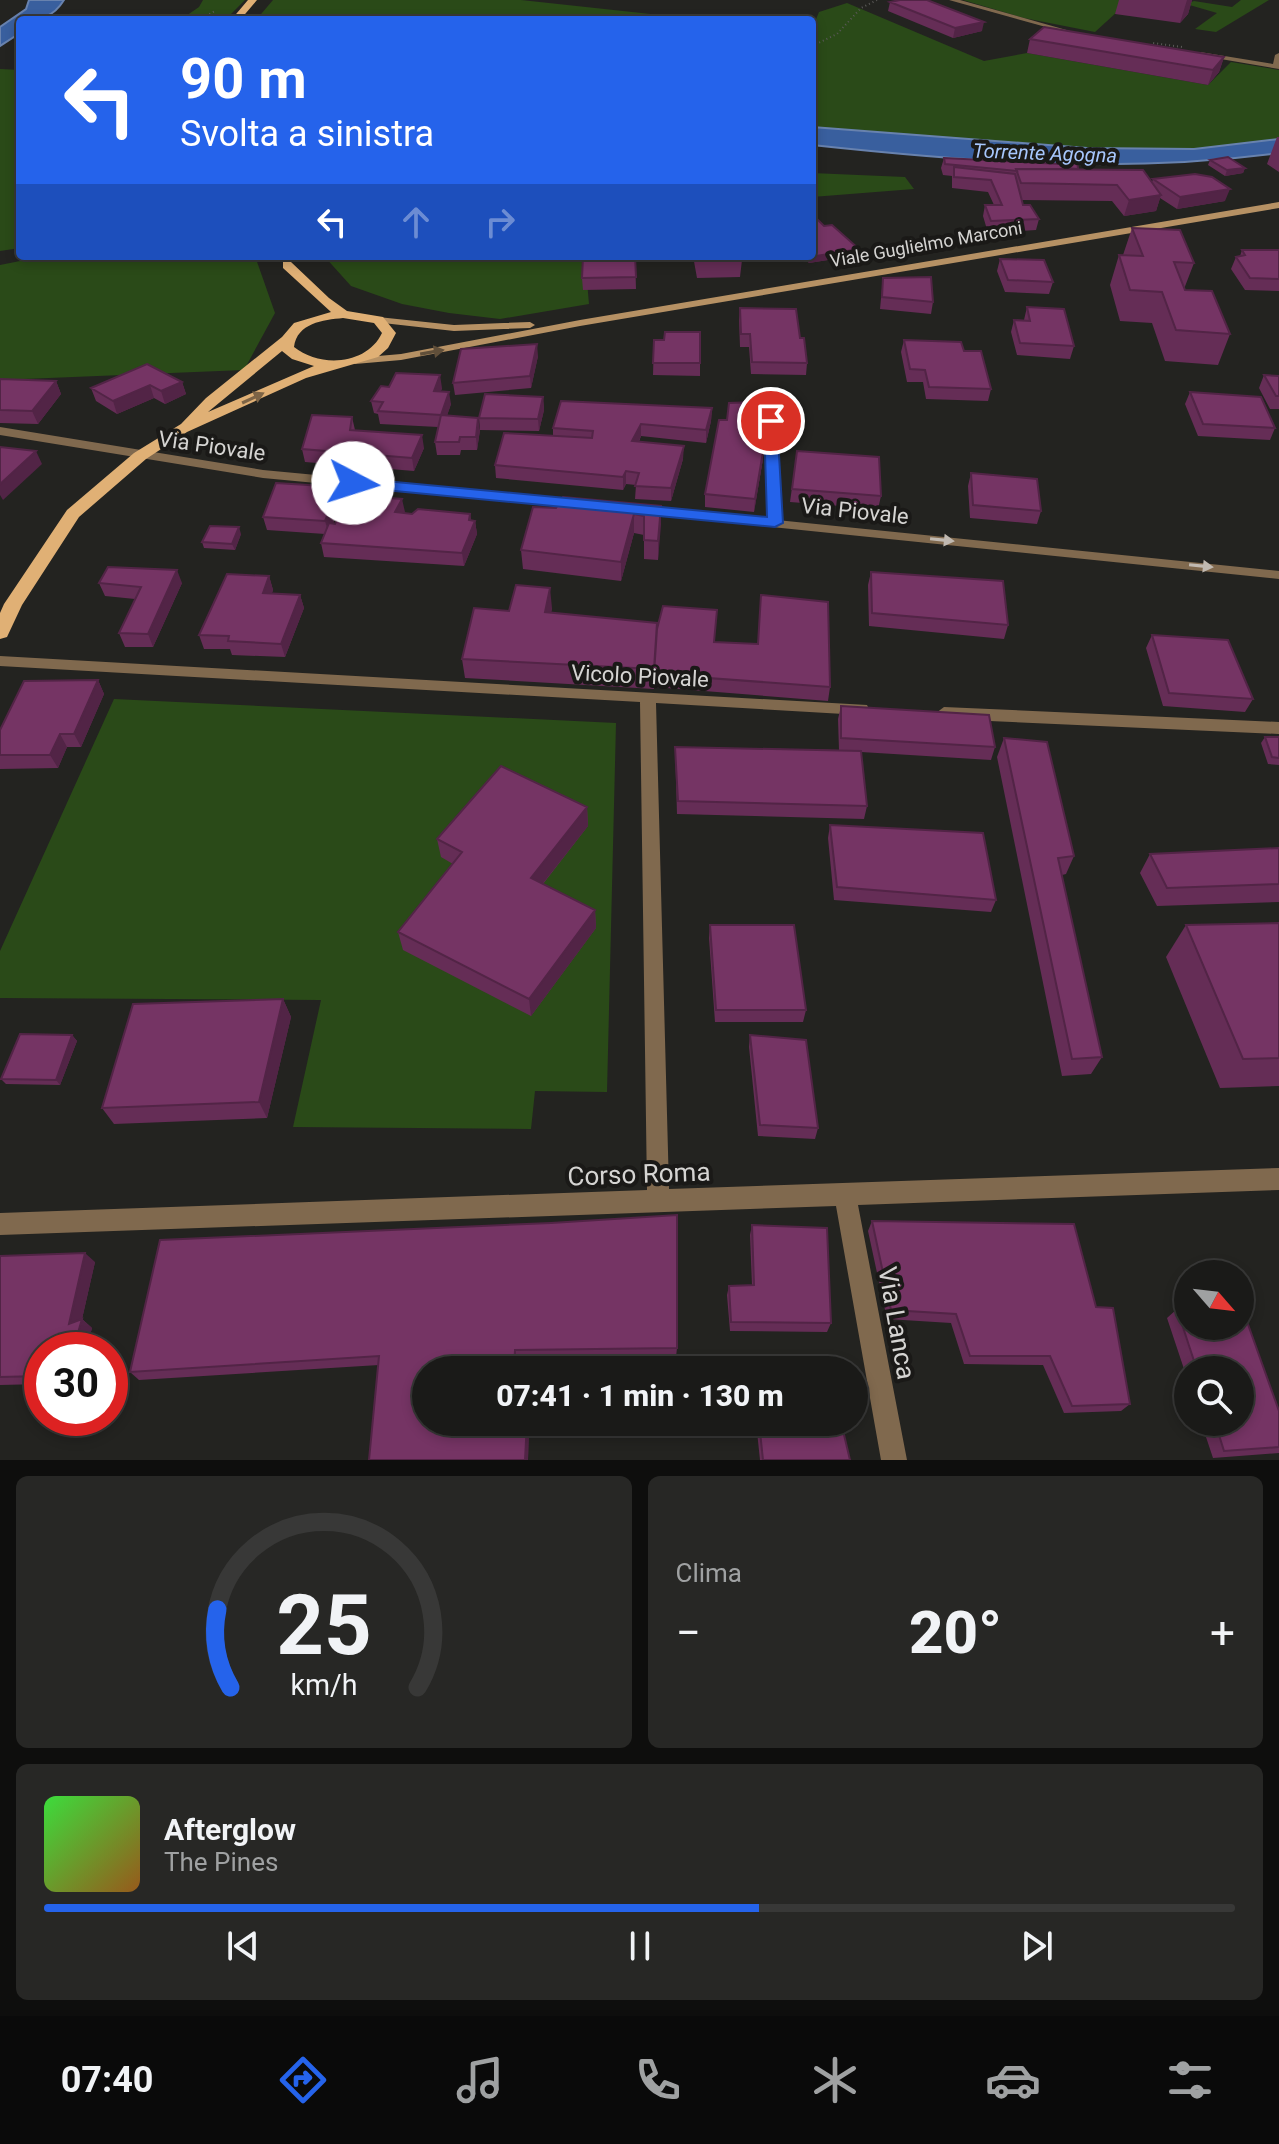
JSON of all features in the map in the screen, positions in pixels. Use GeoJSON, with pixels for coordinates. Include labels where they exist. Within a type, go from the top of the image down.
{"type":"FeatureCollection","features":[{"type":"Feature","properties":{"kind":"main road"},"geometry":{"type":"LineString","coordinates":[[239,16],[253,0]]}},
{"type":"Feature","properties":{"kind":"main road","name":"Viale Guglielmo Marconi"},"geometry":{"type":"LineString","coordinates":[[355,361],[401,357],[580,323],[1279,205]]}},
{"type":"Feature","properties":{"kind":"main road"},"geometry":{"type":"LineString","coordinates":[[284,260],[324,301],[343,314]]}},
{"type":"Feature","properties":{"kind":"main road"},"geometry":{"type":"LineString","coordinates":[[284,260],[308,307],[303,324]]}},
{"type":"Feature","properties":{"kind":"main road"},"geometry":{"type":"LineString","coordinates":[[0,633],[13,604],[73,514],[140,456],[182,429],[301,375],[369,356],[387,341],[389,333],[378,320],[343,314],[303,324],[292,331],[263,363],[206,403],[182,429]]}},
{"type":"Feature","properties":{"kind":"main road","name":"Viale Guglielmo Marconi"},"geometry":{"type":"LineString","coordinates":[[378,320],[454,328],[580,323]]}},
{"type":"Feature","properties":{"kind":"main road"},"geometry":{"type":"LineString","coordinates":[[286,340],[287,348],[304,361],[337,364]]}},
{"type":"Feature","properties":{"kind":"street"},"geometry":{"type":"LineString","coordinates":[[952,0],[1030,23],[1082,34]]}},
{"type":"Feature","properties":{"kind":"street"},"geometry":{"type":"LineString","coordinates":[[1267,52],[1279,52],[1276,62],[1279,67]]}},
{"type":"Feature","properties":{"kind":"street"},"geometry":{"type":"LineString","coordinates":[[1198,53],[1279,67]]}},
{"type":"Feature","properties":{"kind":"street"},"geometry":{"type":"LineString","coordinates":[[1229,59],[1255,55]]}},
{"type":"Feature","properties":{"kind":"street"},"geometry":{"type":"LineString","coordinates":[[771,421],[775,523]]}},
{"type":"Feature","properties":{"kind":"street","name":"Via Piovale"},"geometry":{"type":"LineString","coordinates":[[0,431],[263,474],[589,505]]}},
{"type":"Feature","properties":{"kind":"street","name":"Via Piovale"},"geometry":{"type":"LineString","coordinates":[[620,508],[1279,575]]}},
{"type":"Feature","properties":{"kind":"street","name":"Vicolo Piovale"},"geometry":{"type":"LineString","coordinates":[[0,661],[885,710]]}},
{"type":"Feature","properties":{"kind":"street"},"geometry":{"type":"LineString","coordinates":[[648,699],[658,1200]]}},
{"type":"Feature","properties":{"kind":"street"},"geometry":{"type":"LineString","coordinates":[[932,712],[1279,728]]}},
{"type":"Feature","properties":{"kind":"street","name":"Corso Roma"},"geometry":{"type":"LineString","coordinates":[[0,1224],[1279,1179]]}},
{"type":"Feature","properties":{"kind":"street","name":"Via Lanca"},"geometry":{"type":"LineString","coordinates":[[845,1195],[894,1460]]}},
{"type":"Feature","properties":{"kind":"path"},"geometry":{"type":"LineString","coordinates":[[816,44],[837,34],[846,26],[851,14],[877,0]]}},
{"type":"Feature","properties":{"kind":"path"},"geometry":{"type":"LineString","coordinates":[[1148,49],[1153,43],[1183,48]]}},
{"type":"Feature","properties":{"kind":"green space"},"geometry":{"type":"Polygon","coordinates":[[[203,0],[245,0],[229,16],[186,16],[203,0]]]}},
{"type":"Feature","properties":{"kind":"green space"},"geometry":{"type":"Polygon","coordinates":[[[273,0],[521,0],[669,16],[259,16],[273,0]]]}},
{"type":"Feature","properties":{"kind":"green space"},"geometry":{"type":"Polygon","coordinates":[[[963,0],[1159,0],[1129,1],[1095,32],[1024,18],[963,0]]]}},
{"type":"Feature","properties":{"kind":"green space"},"geometry":{"type":"Polygon","coordinates":[[[1241,0],[1269,0],[1216,32],[1195,29],[1217,13],[1186,4],[1194,1],[1232,7],[1241,0]]]}},
{"type":"Feature","properties":{"kind":"green space"},"geometry":{"type":"Polygon","coordinates":[[[847,3],[984,61],[1027,53],[1208,85],[1231,62],[1279,70],[1279,139],[1194,149],[1087,148],[816,127],[816,19],[819,12],[847,3]]]}},
{"type":"Feature","properties":{"kind":"green space"},"geometry":{"type":"Polygon","coordinates":[[[0,69],[16,70],[16,249],[0,251],[0,69]]]}},
{"type":"Feature","properties":{"kind":"green space"},"geometry":{"type":"Polygon","coordinates":[[[816,173],[905,177],[914,189],[816,197],[816,173]]]}},
{"type":"Feature","properties":{"kind":"green space"},"geometry":{"type":"Polygon","coordinates":[[[25,260],[256,260],[275,313],[244,370],[0,380],[0,265],[25,260]]]}},
{"type":"Feature","properties":{"kind":"green space"},"geometry":{"type":"Polygon","coordinates":[[[328,260],[585,260],[589,304],[500,319],[402,304],[351,286],[328,260]]]}},
{"type":"Feature","properties":{"kind":"green space"},"geometry":{"type":"Polygon","coordinates":[[[114,699],[616,723],[607,1092],[535,1091],[531,1129],[293,1127],[321,1000],[0,998],[0,951],[114,699]]]}},
{"type":"Feature","properties":{"kind":"water"},"geometry":{"type":"Polygon","coordinates":[[[29,0],[64,0],[47,16],[16,16],[16,36],[0,46],[0,27],[26,9],[29,0]]]}},
{"type":"Feature","properties":{"kind":"water","name":"Torrente Agogna"},"geometry":{"type":"Polygon","coordinates":[[[816,127],[1087,148],[1194,149],[1279,139],[1279,153],[1162,163],[1046,163],[816,145],[816,127]]]}},
{"type":"Feature","properties":{"kind":"building"},"geometry":{"type":"Polygon","coordinates":[[[927,0],[984,22],[955,28],[890,2],[927,0]]]}},
{"type":"Feature","properties":{"kind":"building"},"geometry":{"type":"Polygon","coordinates":[[[1044,27],[1224,57],[1213,70],[1030,39],[1044,27]]]}},
{"type":"Feature","properties":{"kind":"building"},"geometry":{"type":"Polygon","coordinates":[[[1228,157],[1245,168],[1227,170],[1210,160],[1228,157]]]}},
{"type":"Feature","properties":{"kind":"building"},"geometry":{"type":"Polygon","coordinates":[[[944,158],[1062,164],[1065,169],[1017,171],[945,164],[944,158]]]}},
{"type":"Feature","properties":{"kind":"building"},"geometry":{"type":"Polygon","coordinates":[[[1060,160],[1077,160],[1078,169],[1064,168],[1060,160]]]}},
{"type":"Feature","properties":{"kind":"building"},"geometry":{"type":"Polygon","coordinates":[[[954,167],[1015,174],[1023,205],[1030,205],[1039,219],[991,221],[985,205],[1002,205],[991,180],[954,177],[954,167]]]}},
{"type":"Feature","properties":{"kind":"building"},"geometry":{"type":"Polygon","coordinates":[[[1016,169],[1143,170],[1161,195],[1129,200],[1117,185],[1021,183],[1016,169]]]}},
{"type":"Feature","properties":{"kind":"building"},"geometry":{"type":"Polygon","coordinates":[[[1195,174],[1212,177],[1230,189],[1180,197],[1153,179],[1195,174]]]}},
{"type":"Feature","properties":{"kind":"building"},"geometry":{"type":"Polygon","coordinates":[[[816,218],[824,226],[832,225],[859,249],[816,256],[816,218]]]}},
{"type":"Feature","properties":{"kind":"building"},"geometry":{"type":"Polygon","coordinates":[[[1132,228],[1180,230],[1194,263],[1174,262],[1185,290],[1212,291],[1230,334],[1176,330],[1162,292],[1130,290],[1119,255],[1143,256],[1132,228]]]}},
{"type":"Feature","properties":{"kind":"building"},"geometry":{"type":"Polygon","coordinates":[[[1242,250],[1279,250],[1279,279],[1250,278],[1236,257],[1245,255],[1242,250]]]}},
{"type":"Feature","properties":{"kind":"building"},"geometry":{"type":"Polygon","coordinates":[[[1000,259],[1044,260],[1053,282],[1008,280],[1000,259]]]}},
{"type":"Feature","properties":{"kind":"building"},"geometry":{"type":"Polygon","coordinates":[[[583,260],[635,260],[636,277],[582,278],[583,260]]]}},
{"type":"Feature","properties":{"kind":"building"},"geometry":{"type":"Polygon","coordinates":[[[931,277],[933,302],[882,297],[883,278],[931,277]]]}},
{"type":"Feature","properties":{"kind":"building"},"geometry":{"type":"Polygon","coordinates":[[[1027,307],[1064,309],[1074,346],[1020,343],[1014,320],[1030,321],[1027,307]]]}},
{"type":"Feature","properties":{"kind":"building"},"geometry":{"type":"Polygon","coordinates":[[[740,308],[796,309],[807,363],[752,362],[750,334],[741,334],[740,308]]]}},
{"type":"Feature","properties":{"kind":"building"},"geometry":{"type":"Polygon","coordinates":[[[665,332],[700,332],[700,363],[653,363],[654,340],[664,340],[665,332]]]}},
{"type":"Feature","properties":{"kind":"building"},"geometry":{"type":"Polygon","coordinates":[[[904,340],[961,342],[964,351],[981,351],[991,389],[929,387],[925,370],[910,369],[904,340]]]}},
{"type":"Feature","properties":{"kind":"building"},"geometry":{"type":"Polygon","coordinates":[[[537,344],[530,376],[453,383],[461,349],[537,344]]]}},
{"type":"Feature","properties":{"kind":"building"},"geometry":{"type":"Polygon","coordinates":[[[147,364],[182,382],[161,391],[150,385],[113,401],[91,388],[147,364]]]}},
{"type":"Feature","properties":{"kind":"building"},"geometry":{"type":"Polygon","coordinates":[[[396,373],[440,375],[434,391],[449,392],[441,415],[378,411],[383,402],[371,401],[381,386],[389,387],[396,373]]]}},
{"type":"Feature","properties":{"kind":"building"},"geometry":{"type":"Polygon","coordinates":[[[1264,375],[1279,376],[1279,396],[1276,396],[1264,375]]]}},
{"type":"Feature","properties":{"kind":"building"},"geometry":{"type":"Polygon","coordinates":[[[0,379],[56,381],[32,411],[0,410],[0,379]]]}},
{"type":"Feature","properties":{"kind":"building"},"geometry":{"type":"Polygon","coordinates":[[[1190,392],[1261,397],[1275,428],[1203,424],[1190,392]]]}},
{"type":"Feature","properties":{"kind":"building"},"geometry":{"type":"Polygon","coordinates":[[[485,394],[543,397],[538,419],[479,418],[485,394]]]}},
{"type":"Feature","properties":{"kind":"building"},"geometry":{"type":"Polygon","coordinates":[[[561,401],[712,408],[706,430],[641,424],[632,441],[684,446],[671,488],[635,486],[639,473],[626,471],[623,477],[495,465],[504,433],[592,438],[593,431],[553,428],[561,401]]]}},
{"type":"Feature","properties":{"kind":"building"},"geometry":{"type":"Polygon","coordinates":[[[756,402],[760,442],[764,446],[755,499],[705,494],[719,420],[727,420],[729,403],[756,402]]]}},
{"type":"Feature","properties":{"kind":"building"},"geometry":{"type":"Polygon","coordinates":[[[312,415],[352,417],[350,430],[422,435],[412,458],[302,449],[312,415]]]}},
{"type":"Feature","properties":{"kind":"building"},"geometry":{"type":"Polygon","coordinates":[[[441,415],[478,418],[476,437],[460,437],[459,442],[435,442],[441,415]]]}},
{"type":"Feature","properties":{"kind":"building"},"geometry":{"type":"Polygon","coordinates":[[[0,447],[36,451],[0,484],[0,447]]]}},
{"type":"Feature","properties":{"kind":"building"},"geometry":{"type":"Polygon","coordinates":[[[797,451],[879,457],[881,496],[792,489],[797,451]]]}},
{"type":"Feature","properties":{"kind":"building"},"geometry":{"type":"Polygon","coordinates":[[[971,473],[1037,479],[1041,511],[973,505],[971,473]]]}},
{"type":"Feature","properties":{"kind":"building"},"geometry":{"type":"Polygon","coordinates":[[[276,483],[339,487],[325,521],[263,517],[276,483]]]}},
{"type":"Feature","properties":{"kind":"building"},"geometry":{"type":"Polygon","coordinates":[[[348,495],[402,499],[395,512],[412,514],[418,509],[470,514],[469,520],[475,521],[462,553],[321,543],[329,523],[335,524],[348,495]]]}},
{"type":"Feature","properties":{"kind":"building"},"geometry":{"type":"Polygon","coordinates":[[[563,497],[661,506],[658,541],[644,540],[644,516],[634,514],[621,562],[521,550],[533,507],[556,508],[563,497]]]}},
{"type":"Feature","properties":{"kind":"building"},"geometry":{"type":"Polygon","coordinates":[[[210,526],[239,527],[232,544],[202,542],[210,526]]]}},
{"type":"Feature","properties":{"kind":"building"},"geometry":{"type":"Polygon","coordinates":[[[108,567],[177,570],[148,634],[119,633],[141,587],[99,583],[108,567]]]}},
{"type":"Feature","properties":{"kind":"building"},"geometry":{"type":"Polygon","coordinates":[[[871,572],[1003,581],[1008,625],[872,613],[871,572]]]}},
{"type":"Feature","properties":{"kind":"building"},"geometry":{"type":"Polygon","coordinates":[[[227,574],[269,576],[263,593],[300,595],[281,644],[228,641],[229,636],[199,635],[227,574]]]}},
{"type":"Feature","properties":{"kind":"building"},"geometry":{"type":"Polygon","coordinates":[[[516,585],[550,588],[545,612],[657,623],[654,669],[462,659],[474,608],[509,611],[516,585]]]}},
{"type":"Feature","properties":{"kind":"building"},"geometry":{"type":"Polygon","coordinates":[[[761,595],[828,602],[830,687],[654,674],[657,629],[663,606],[717,610],[714,642],[758,644],[761,595]]]}},
{"type":"Feature","properties":{"kind":"building"},"geometry":{"type":"Polygon","coordinates":[[[1152,635],[1228,640],[1253,699],[1169,693],[1152,635]]]}},
{"type":"Feature","properties":{"kind":"building"},"geometry":{"type":"Polygon","coordinates":[[[98,680],[74,734],[60,734],[50,755],[0,755],[0,730],[24,681],[98,680]]]}},
{"type":"Feature","properties":{"kind":"building"},"geometry":{"type":"Polygon","coordinates":[[[841,706],[989,715],[995,747],[841,738],[841,706]]]}},
{"type":"Feature","properties":{"kind":"building"},"geometry":{"type":"Polygon","coordinates":[[[1265,737],[1279,737],[1279,758],[1272,757],[1265,737]]]}},
{"type":"Feature","properties":{"kind":"building"},"geometry":{"type":"Polygon","coordinates":[[[1004,738],[1047,742],[1074,856],[1058,858],[1102,1057],[1072,1059],[1004,738]]]}},
{"type":"Feature","properties":{"kind":"building"},"geometry":{"type":"Polygon","coordinates":[[[675,747],[861,751],[867,806],[678,801],[675,747]]]}},
{"type":"Feature","properties":{"kind":"building"},"geometry":{"type":"Polygon","coordinates":[[[501,766],[587,807],[531,878],[595,910],[529,999],[398,932],[462,852],[437,839],[501,766]]]}},
{"type":"Feature","properties":{"kind":"building"},"geometry":{"type":"Polygon","coordinates":[[[830,825],[983,833],[996,900],[837,887],[830,825]]]}},
{"type":"Feature","properties":{"kind":"building"},"geometry":{"type":"Polygon","coordinates":[[[1279,848],[1279,884],[1167,888],[1150,854],[1279,848]]]}},
{"type":"Feature","properties":{"kind":"building"},"geometry":{"type":"Polygon","coordinates":[[[1279,923],[1279,1058],[1243,1059],[1186,925],[1279,923]]]}},
{"type":"Feature","properties":{"kind":"building"},"geometry":{"type":"Polygon","coordinates":[[[710,925],[794,925],[806,1010],[716,1010],[710,925]]]}},
{"type":"Feature","properties":{"kind":"building"},"geometry":{"type":"Polygon","coordinates":[[[283,999],[259,1102],[102,1108],[133,1004],[283,999]]]}},
{"type":"Feature","properties":{"kind":"building"},"geometry":{"type":"Polygon","coordinates":[[[20,1034],[72,1035],[56,1080],[1,1079],[20,1034]]]}},
{"type":"Feature","properties":{"kind":"building"},"geometry":{"type":"Polygon","coordinates":[[[750,1035],[806,1040],[818,1128],[760,1125],[750,1035]]]}},
{"type":"Feature","properties":{"kind":"building"},"geometry":{"type":"Polygon","coordinates":[[[677,1215],[677,1348],[515,1350],[515,1356],[412,1356],[412,1436],[526,1436],[525,1460],[369,1460],[379,1356],[130,1372],[160,1240],[677,1215]]]}},
{"type":"Feature","properties":{"kind":"building"},"geometry":{"type":"Polygon","coordinates":[[[872,1221],[1074,1224],[1096,1307],[1113,1308],[1130,1404],[1072,1406],[1050,1356],[970,1356],[956,1314],[891,1310],[872,1221]]]}},
{"type":"Feature","properties":{"kind":"building"},"geometry":{"type":"Polygon","coordinates":[[[752,1225],[827,1228],[831,1323],[731,1322],[729,1286],[754,1285],[752,1225]]]}},
{"type":"Feature","properties":{"kind":"building"},"geometry":{"type":"Polygon","coordinates":[[[85,1253],[69,1324],[82,1319],[78,1332],[24,1332],[24,1376],[0,1377],[0,1256],[85,1253]]]}},
{"type":"Feature","properties":{"kind":"building"},"geometry":{"type":"Polygon","coordinates":[[[1187,1340],[1254,1340],[1279,1411],[1279,1447],[1224,1451],[1219,1436],[1254,1436],[1254,1356],[1192,1356],[1187,1340]]]}},
{"type":"Feature","properties":{"kind":"building"},"geometry":{"type":"Polygon","coordinates":[[[760,1436],[844,1436],[850,1460],[763,1460],[760,1436]]]}},
{"type":"Feature","properties":{"kind":"route"},"geometry":{"type":"LineString","coordinates":[[353,483],[775,523],[771,421]]}}]}
